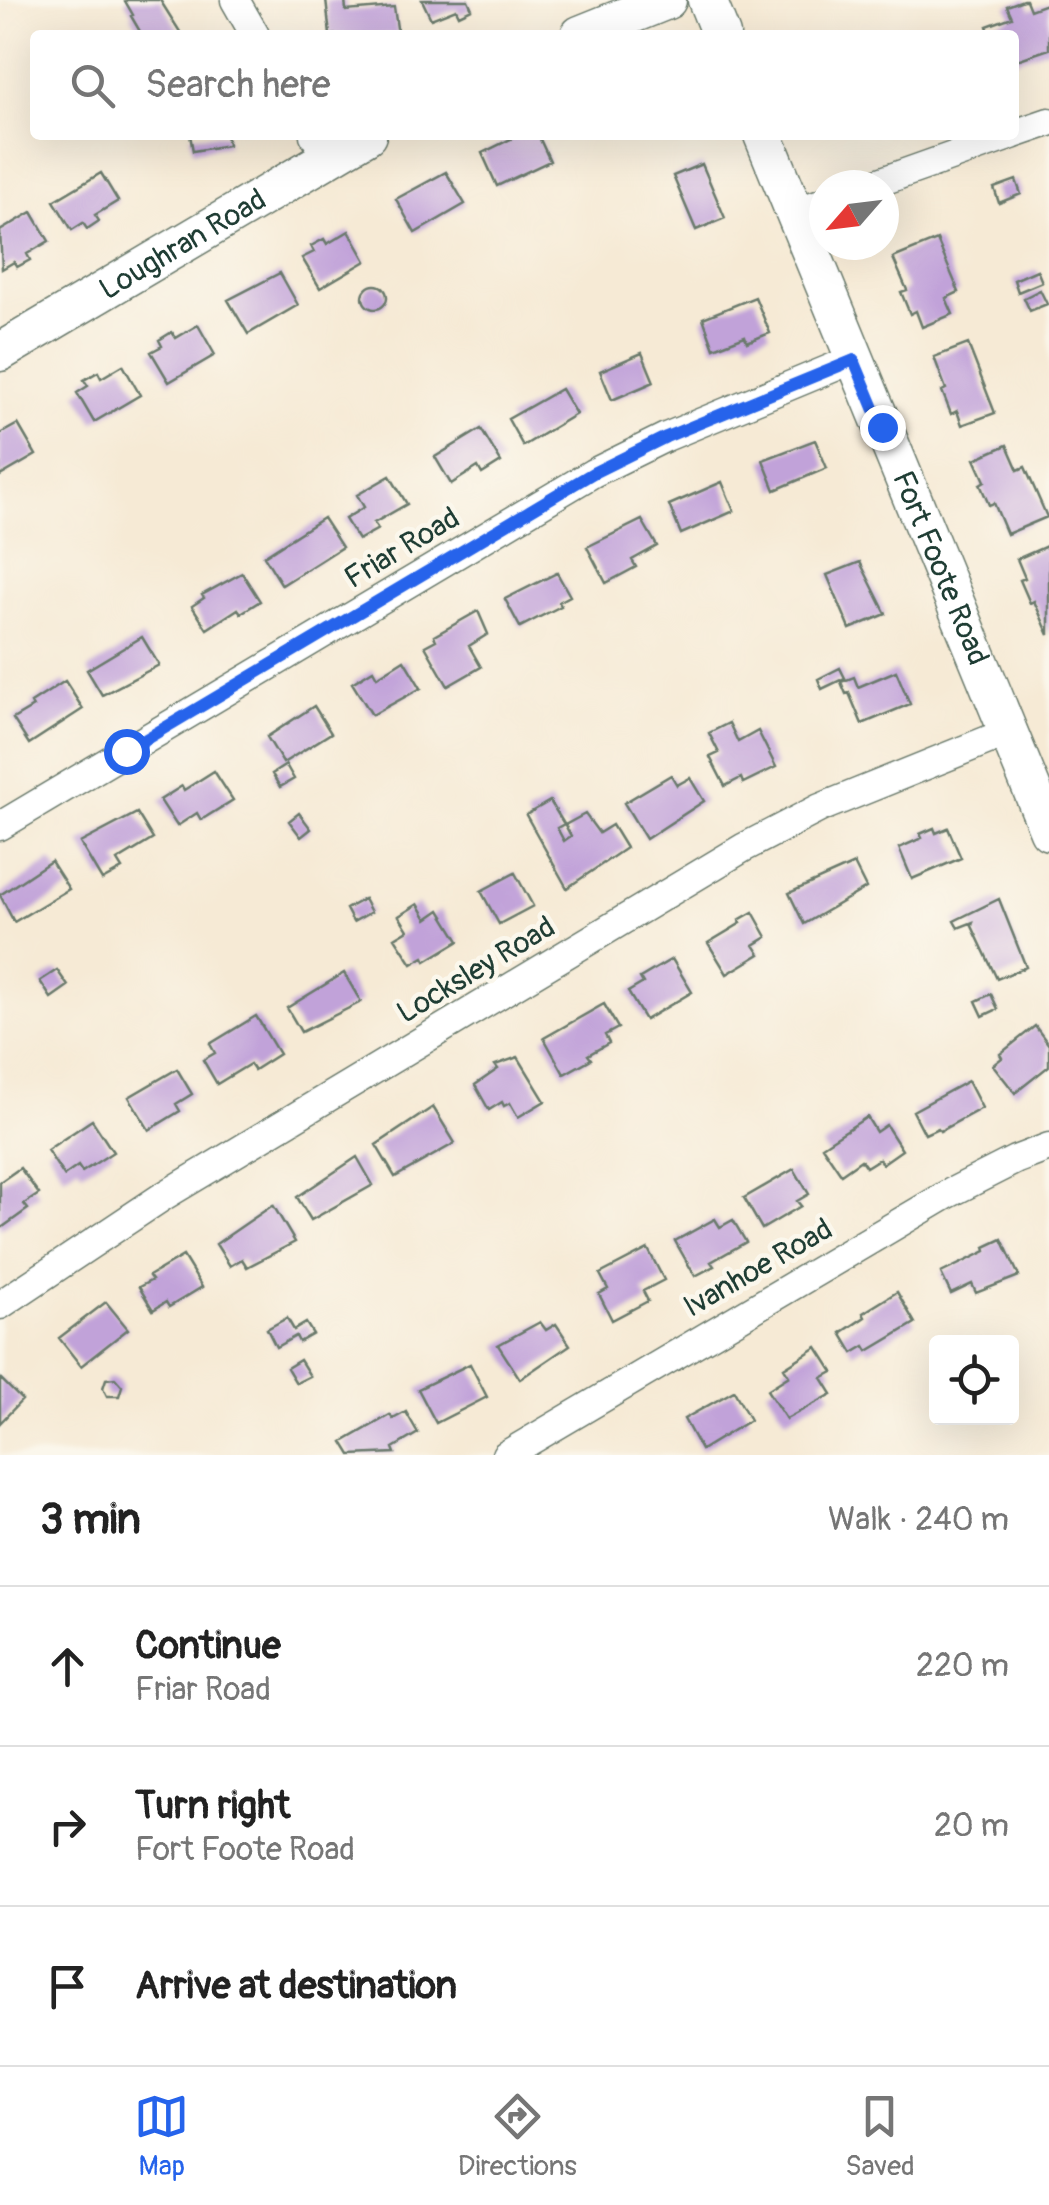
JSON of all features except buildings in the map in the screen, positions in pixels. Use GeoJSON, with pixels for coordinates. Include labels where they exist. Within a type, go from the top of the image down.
{"type":"FeatureCollection","features":[{"type":"Feature","properties":{"kind":"street"},"geometry":{"type":"LineString","coordinates":[[235,0],[252,30]]}},
{"type":"Feature","properties":{"kind":"street"},"geometry":{"type":"LineString","coordinates":[[592,30],[667,0]]}},
{"type":"Feature","properties":{"kind":"street"},"geometry":{"type":"LineString","coordinates":[[707,0],[720,30]]}},
{"type":"Feature","properties":{"kind":"street"},"geometry":{"type":"LineString","coordinates":[[1019,133],[1049,122]]}},
{"type":"Feature","properties":{"kind":"street","name":"Loughran Road"},"geometry":{"type":"LineString","coordinates":[[0,352],[321,146],[346,140]]}},
{"type":"Feature","properties":{"kind":"street","name":"Fort Foote Road"},"geometry":{"type":"LineString","coordinates":[[766,140],[809,207]]}},
{"type":"Feature","properties":{"kind":"street"},"geometry":{"type":"LineString","coordinates":[[899,175],[999,140]]}},
{"type":"Feature","properties":{"kind":"street","name":"Fort Foote Road"},"geometry":{"type":"LineString","coordinates":[[825,260],[854,360],[1049,831]]}},
{"type":"Feature","properties":{"kind":"street","name":"Friar Road"},"geometry":{"type":"LineString","coordinates":[[0,826],[593,473],[666,437],[854,360]]}},
{"type":"Feature","properties":{"kind":"street","name":"Locksley Road"},"geometry":{"type":"LineString","coordinates":[[0,1305],[162,1197],[743,848],[820,808],[1008,732]]}},
{"type":"Feature","properties":{"kind":"street","name":"Ivanhoe Road"},"geometry":{"type":"LineString","coordinates":[[506,1455],[948,1194],[1049,1147]]}},
{"type":"Feature","properties":{"kind":"route"},"geometry":{"type":"LineString","coordinates":[[126,751],[593,473],[666,437],[854,360],[882,427]]}}]}
